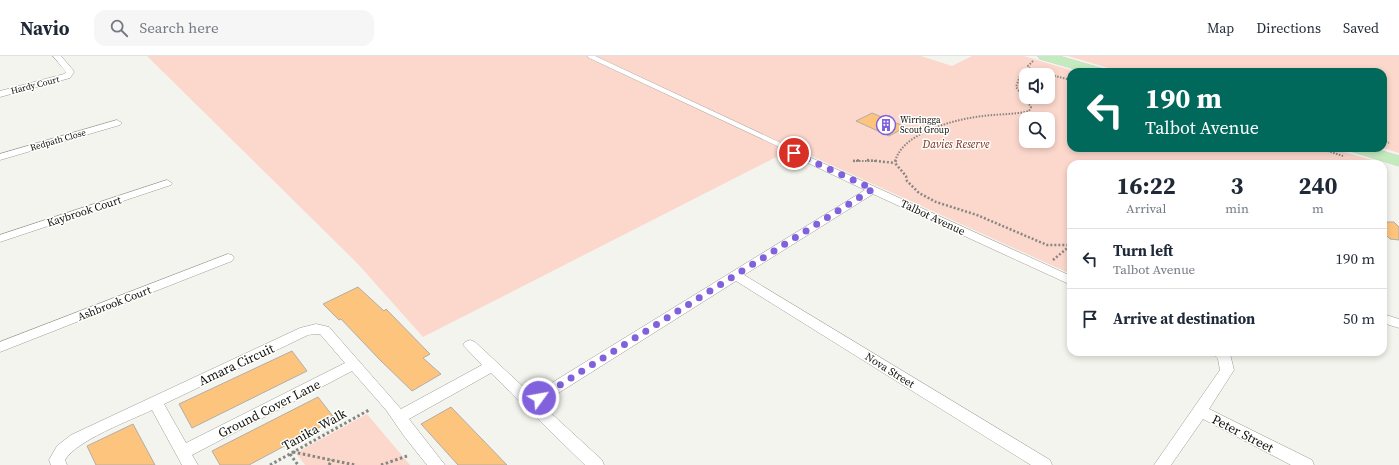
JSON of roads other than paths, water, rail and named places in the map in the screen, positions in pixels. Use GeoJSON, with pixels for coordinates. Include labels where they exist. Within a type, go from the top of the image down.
{"type":"FeatureCollection","features":[{"type":"Feature","properties":{"kind":"main road"},"geometry":{"type":"LineString","coordinates":[[1045,56],[1086,68]]}},
{"type":"Feature","properties":{"kind":"main road"},"geometry":{"type":"LineString","coordinates":[[1350,152],[1399,161]]}},
{"type":"Feature","properties":{"kind":"street","name":"Hardy Court"},"geometry":{"type":"LineString","coordinates":[[0,94],[68,76],[70,72],[57,56]]}},
{"type":"Feature","properties":{"kind":"street","name":"Redpath Close"},"geometry":{"type":"LineString","coordinates":[[0,157],[117,124]]}},
{"type":"Feature","properties":{"kind":"street","name":"Talbot Avenue"},"geometry":{"type":"LineString","coordinates":[[792,152],[1067,279]]}},
{"type":"Feature","properties":{"kind":"street","name":"Kaybrook Court"},"geometry":{"type":"LineString","coordinates":[[0,238],[167,183]]}},
{"type":"Feature","properties":{"kind":"street"},"geometry":{"type":"LineString","coordinates":[[531,403],[873,189]]}},
{"type":"Feature","properties":{"kind":"street","name":"Ashbrook Court"},"geometry":{"type":"LineString","coordinates":[[0,348],[228,258]]}},
{"type":"Feature","properties":{"kind":"street","name":"Nova Street"},"geometry":{"type":"LineString","coordinates":[[735,275],[1044,465]]}},
{"type":"Feature","properties":{"kind":"street"},"geometry":{"type":"LineString","coordinates":[[1387,320],[1399,324]]}},
{"type":"Feature","properties":{"kind":"street","name":"Amara Circuit"},"geometry":{"type":"LineString","coordinates":[[59,465],[57,460],[64,450],[78,439],[305,331],[316,329],[324,330],[400,418],[409,432],[437,465]]}},
{"type":"Feature","properties":{"kind":"street"},"geometry":{"type":"LineString","coordinates":[[470,345],[596,465]]}},
{"type":"Feature","properties":{"kind":"street"},"geometry":{"type":"LineString","coordinates":[[1162,465],[1227,370],[1224,356]]}},
{"type":"Feature","properties":{"kind":"street","name":"Ground Cover Lane"},"geometry":{"type":"LineString","coordinates":[[186,458],[354,364]]}},
{"type":"Feature","properties":{"kind":"street"},"geometry":{"type":"LineString","coordinates":[[400,418],[492,366]]}},
{"type":"Feature","properties":{"kind":"street"},"geometry":{"type":"LineString","coordinates":[[154,402],[186,458]]}},
{"type":"Feature","properties":{"kind":"street","name":"Peter Street"},"geometry":{"type":"LineString","coordinates":[[1200,411],[1306,465]]}},
{"type":"Feature","properties":{"kind":"lane","name":"Talbot Avenue"},"geometry":{"type":"LineString","coordinates":[[590,56],[792,152]]}},
{"type":"Feature","properties":{"kind":"place","name":"Wirringga Scout Group"},"geometry":{"type":"Point","coordinates":[886,125]}},
{"type":"Feature","properties":{"kind":"park label","name":"Davies Reserve"},"geometry":{"type":"Point","coordinates":[956,144]}}]}
